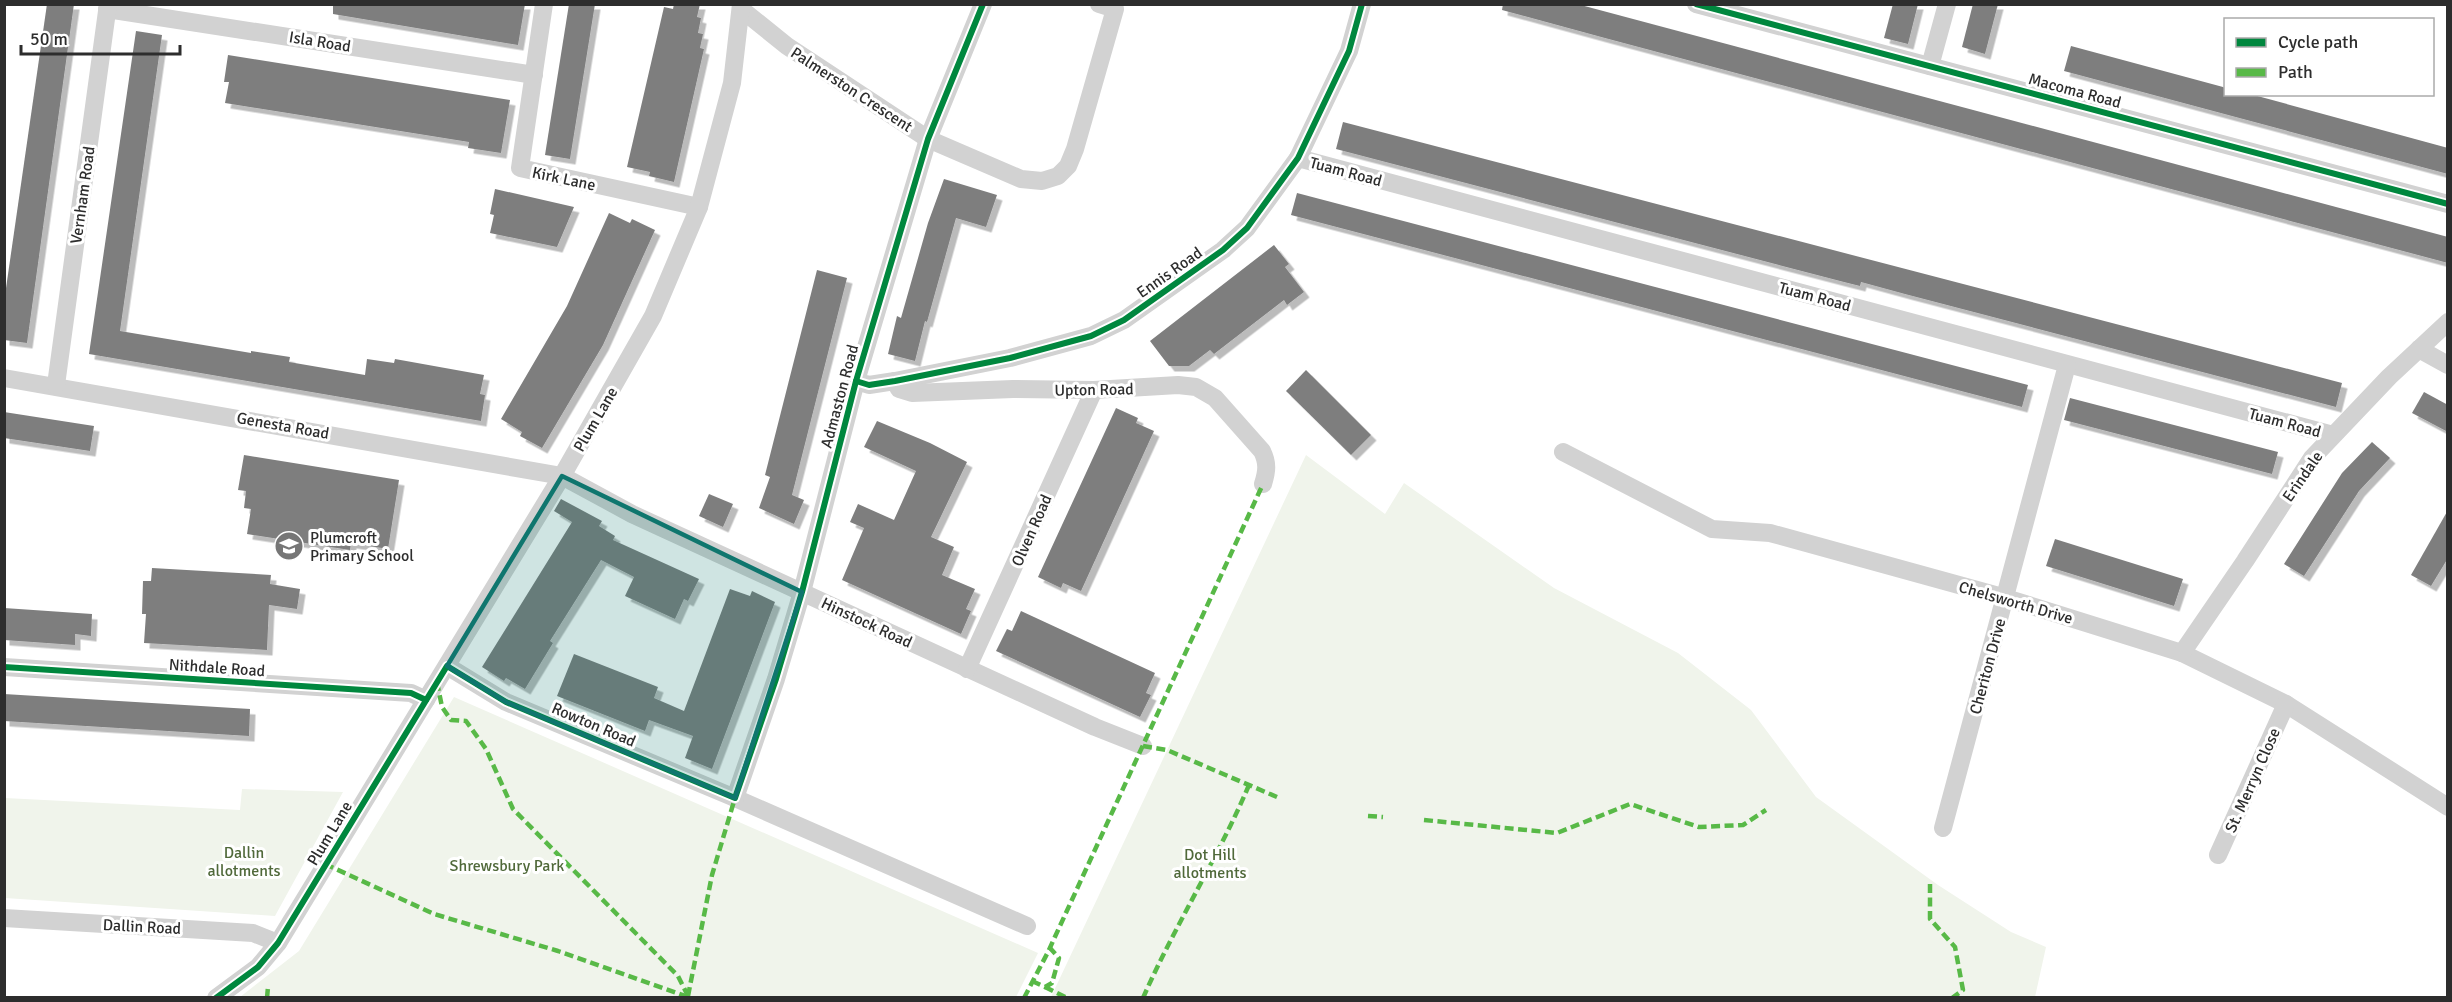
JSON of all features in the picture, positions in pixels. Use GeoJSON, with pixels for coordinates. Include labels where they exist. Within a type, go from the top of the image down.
{"type":"FeatureCollection","features":[{"type":"Feature","properties":{"kind":"street","name":"Kirk Lane"},"geometry":{"type":"LineString","coordinates":[[544,4],[520,168],[699,207]]}},
{"type":"Feature","properties":{"kind":"street","name":"Admaston Road"},"geometry":{"type":"LineString","coordinates":[[735,798],[776,679],[802,592],[856,381],[928,139],[983,4]]}},
{"type":"Feature","properties":{"kind":"street","name":"Palmerston Crescent"},"geometry":{"type":"LineString","coordinates":[[741,7],[787,46],[928,139],[1022,179],[1042,181],[1058,176],[1068,165],[1075,149],[1115,9],[1099,4]]}},
{"type":"Feature","properties":{"kind":"street","name":"Ennis Road"},"geometry":{"type":"LineString","coordinates":[[856,381],[869,385],[895,381],[1010,358],[1091,336],[1124,320],[1223,250],[1247,228],[1298,158],[1349,51],[1362,4]]}},
{"type":"Feature","properties":{"kind":"street","name":"Macoma Road"},"geometry":{"type":"LineString","coordinates":[[1696,4],[2448,204]]}},
{"type":"Feature","properties":{"kind":"street"},"geometry":{"type":"LineString","coordinates":[[1930,66],[1947,4]]}},
{"type":"Feature","properties":{"kind":"street","name":"Isla Road"},"geometry":{"type":"LineString","coordinates":[[107,7],[534,75]]}},
{"type":"Feature","properties":{"kind":"street","name":"Vernham Road"},"geometry":{"type":"LineString","coordinates":[[56,385],[107,7]]}},
{"type":"Feature","properties":{"kind":"street","name":"Plum Lane"},"geometry":{"type":"LineString","coordinates":[[216,998],[258,966],[278,943],[562,476],[653,316],[699,207],[732,83],[741,7]]}},
{"type":"Feature","properties":{"kind":"street","name":"Tuam Road"},"geometry":{"type":"LineString","coordinates":[[1298,158],[2333,435]]}},
{"type":"Feature","properties":{"kind":"street","name":"Erindale"},"geometry":{"type":"LineString","coordinates":[[2182,653],[2312,458],[2448,322]]}},
{"type":"Feature","properties":{"kind":"street"},"geometry":{"type":"LineString","coordinates":[[2419,349],[2448,365]]}},
{"type":"Feature","properties":{"kind":"street","name":"Cheriton Drive"},"geometry":{"type":"LineString","coordinates":[[1943,828],[2067,365]]}},
{"type":"Feature","properties":{"kind":"street","name":"Genesta Road"},"geometry":{"type":"LineString","coordinates":[[4,378],[56,385],[562,476]]}},
{"type":"Feature","properties":{"kind":"street","name":"Upton Road"},"geometry":{"type":"LineString","coordinates":[[895,381],[899,389],[912,393],[1013,389],[1094,390],[1178,385],[1196,387],[1215,398],[1262,451],[1267,460],[1263,484]]}},
{"type":"Feature","properties":{"kind":"street","name":"Olven Road"},"geometry":{"type":"LineString","coordinates":[[968,669],[1094,390]]}},
{"type":"Feature","properties":{"kind":"street","name":"Chelsworth Drive"},"geometry":{"type":"LineString","coordinates":[[1563,452],[1712,529],[1770,533],[2006,598],[2182,653],[2286,704],[2448,807]]}},
{"type":"Feature","properties":{"kind":"street","name":"Hinstock Road"},"geometry":{"type":"LineString","coordinates":[[562,476],[632,514],[1095,727],[1143,746]]}},
{"type":"Feature","properties":{"kind":"street","name":"Rowton Road"},"geometry":{"type":"LineString","coordinates":[[447,666],[506,702],[735,798],[1027,926]]}},
{"type":"Feature","properties":{"kind":"street","name":"Nithdale Road"},"geometry":{"type":"LineString","coordinates":[[4,668],[411,693],[426,700]]}},
{"type":"Feature","properties":{"kind":"street","name":"St. Merryn Close"},"geometry":{"type":"LineString","coordinates":[[2218,855],[2286,704]]}},
{"type":"Feature","properties":{"kind":"street","name":"Dallin Road"},"geometry":{"type":"LineString","coordinates":[[4,918],[253,933],[278,943]]}},
{"type":"Feature","properties":{"kind":"highlighted area"},"geometry":{"type":"Polygon","coordinates":[[[562,476],[802,592],[735,798],[506,702],[447,666],[562,476]]]}},
{"type":"Feature","properties":{"kind":"green space","name":"Dot Hill allotments"},"geometry":{"type":"Polygon","coordinates":[[[1306,455],[1385,514],[1404,483],[1554,588],[1678,653],[1751,710],[1816,797],[1938,885],[2011,932],[2046,947],[2035,997],[1051,997],[1306,455]]]}},
{"type":"Feature","properties":{"kind":"green space","name":"Shrewsbury Park"},"geometry":{"type":"Polygon","coordinates":[[[454,697],[1038,953],[1016,997],[240,997],[299,951],[454,697]]]}},
{"type":"Feature","properties":{"kind":"green space","name":"Dallin allotments"},"geometry":{"type":"Polygon","coordinates":[[[242,789],[343,792],[275,916],[5,898],[5,798],[240,810],[242,789]]]}},
{"type":"Feature","properties":{"kind":"building"},"geometry":{"type":"Polygon","coordinates":[[[47,4],[74,4],[27,343],[4,340],[4,302],[47,4]]]}},
{"type":"Feature","properties":{"kind":"building"},"geometry":{"type":"Polygon","coordinates":[[[333,4],[525,4],[518,45],[333,14],[333,4]]]}},
{"type":"Feature","properties":{"kind":"building"},"geometry":{"type":"Polygon","coordinates":[[[569,4],[595,4],[570,159],[545,155],[569,4]]]}},
{"type":"Feature","properties":{"kind":"building"},"geometry":{"type":"Polygon","coordinates":[[[674,4],[700,4],[697,17],[701,18],[698,33],[703,34],[700,48],[704,49],[674,182],[649,176],[650,172],[627,167],[664,7],[673,9],[674,4]]]}},
{"type":"Feature","properties":{"kind":"building"},"geometry":{"type":"Polygon","coordinates":[[[1503,4],[1577,4],[2448,237],[2448,263],[1502,10],[1503,4]]]}},
{"type":"Feature","properties":{"kind":"building"},"geometry":{"type":"Polygon","coordinates":[[[1893,4],[1918,4],[1908,44],[1884,38],[1893,4]]]}},
{"type":"Feature","properties":{"kind":"building"},"geometry":{"type":"Polygon","coordinates":[[[1973,4],[1998,4],[1985,54],[1962,47],[1973,4]]]}},
{"type":"Feature","properties":{"kind":"building"},"geometry":{"type":"Polygon","coordinates":[[[136,31],[162,35],[120,331],[251,353],[251,351],[290,357],[289,362],[365,375],[367,359],[394,363],[395,359],[484,375],[480,394],[485,395],[481,421],[89,354],[136,31]]]}},
{"type":"Feature","properties":{"kind":"building"},"geometry":{"type":"Polygon","coordinates":[[[2071,46],[2223,87],[2224,96],[2257,96],[2448,148],[2448,174],[2064,71],[2071,46]]]}},
{"type":"Feature","properties":{"kind":"building"},"geometry":{"type":"Polygon","coordinates":[[[228,55],[510,100],[501,153],[468,148],[469,142],[225,103],[229,82],[224,82],[228,55]]]}},
{"type":"Feature","properties":{"kind":"building"},"geometry":{"type":"Polygon","coordinates":[[[1343,122],[2342,383],[2336,407],[1861,282],[1860,286],[1844,282],[1336,149],[1343,122]]]}},
{"type":"Feature","properties":{"kind":"building"},"geometry":{"type":"Polygon","coordinates":[[[944,179],[997,195],[986,227],[956,218],[915,361],[888,354],[897,316],[901,318],[928,223],[944,179]]]}},
{"type":"Feature","properties":{"kind":"building"},"geometry":{"type":"Polygon","coordinates":[[[495,189],[574,207],[557,247],[490,233],[494,215],[490,214],[495,189]]]}},
{"type":"Feature","properties":{"kind":"building"},"geometry":{"type":"Polygon","coordinates":[[[1297,193],[2028,385],[2022,407],[1291,215],[1297,193]]]}},
{"type":"Feature","properties":{"kind":"building"},"geometry":{"type":"Polygon","coordinates":[[[609,213],[630,223],[632,219],[655,230],[603,345],[542,448],[520,436],[522,432],[501,419],[567,306],[609,213]]]}},
{"type":"Feature","properties":{"kind":"building"},"geometry":{"type":"Polygon","coordinates":[[[1274,245],[1289,264],[1285,267],[1304,292],[1287,305],[1284,300],[1214,354],[1210,350],[1189,366],[1169,366],[1150,341],[1274,245]]]}},
{"type":"Feature","properties":{"kind":"building"},"geometry":{"type":"Polygon","coordinates":[[[817,270],[847,278],[792,495],[804,500],[794,524],[759,508],[770,477],[765,475],[817,270]]]}},
{"type":"Feature","properties":{"kind":"building"},"geometry":{"type":"Polygon","coordinates":[[[1306,370],[1371,435],[1351,455],[1286,391],[1306,370]]]}},
{"type":"Feature","properties":{"kind":"building"},"geometry":{"type":"Polygon","coordinates":[[[2424,392],[2448,405],[2448,432],[2412,413],[2424,392]]]}},
{"type":"Feature","properties":{"kind":"building"},"geometry":{"type":"Polygon","coordinates":[[[2070,398],[2278,452],[2272,474],[2064,420],[2070,398]]]}},
{"type":"Feature","properties":{"kind":"building"},"geometry":{"type":"Polygon","coordinates":[[[1116,408],[1138,418],[1136,423],[1154,431],[1081,591],[1063,583],[1061,588],[1038,577],[1116,408]]]}},
{"type":"Feature","properties":{"kind":"building"},"geometry":{"type":"Polygon","coordinates":[[[4,412],[94,426],[90,451],[4,438],[4,412]]]}},
{"type":"Feature","properties":{"kind":"building"},"geometry":{"type":"Polygon","coordinates":[[[877,421],[930,443],[967,462],[931,537],[954,547],[942,575],[975,589],[966,609],[971,611],[961,634],[842,580],[864,528],[850,522],[858,504],[894,520],[916,471],[864,447],[877,421]]]}},
{"type":"Feature","properties":{"kind":"building"},"geometry":{"type":"Polygon","coordinates":[[[2372,442],[2390,458],[2359,491],[2304,576],[2284,564],[2342,473],[2372,442]]]}},
{"type":"Feature","properties":{"kind":"building"},"geometry":{"type":"Polygon","coordinates":[[[244,455],[399,480],[388,549],[351,543],[350,550],[247,534],[251,509],[244,508],[246,491],[238,490],[244,455]]]}},
{"type":"Feature","properties":{"kind":"building"},"geometry":{"type":"Polygon","coordinates":[[[709,494],[733,504],[723,527],[699,516],[709,494]]]}},
{"type":"Feature","properties":{"kind":"building"},"geometry":{"type":"Polygon","coordinates":[[[561,499],[602,521],[599,526],[615,536],[613,540],[699,579],[688,601],[684,599],[675,619],[625,596],[634,577],[601,560],[550,641],[553,643],[525,689],[506,678],[504,681],[482,667],[572,522],[554,511],[561,499]]]}},
{"type":"Feature","properties":{"kind":"building"},"geometry":{"type":"Polygon","coordinates":[[[2448,510],[2448,558],[2431,586],[2411,575],[2448,510]]]}},
{"type":"Feature","properties":{"kind":"building"},"geometry":{"type":"Polygon","coordinates":[[[2055,539],[2183,579],[2174,606],[2046,566],[2055,539]]]}},
{"type":"Feature","properties":{"kind":"building"},"geometry":{"type":"Polygon","coordinates":[[[152,568],[271,575],[270,584],[300,589],[297,609],[269,605],[267,650],[144,643],[146,614],[142,614],[143,581],[151,581],[152,568]]]}},
{"type":"Feature","properties":{"kind":"building"},"geometry":{"type":"Polygon","coordinates":[[[730,589],[750,596],[752,591],[775,602],[712,769],[685,758],[693,736],[649,720],[645,731],[557,696],[574,654],[658,687],[654,698],[684,711],[730,589]]]}},
{"type":"Feature","properties":{"kind":"building"},"geometry":{"type":"Polygon","coordinates":[[[4,608],[92,614],[91,636],[75,634],[75,645],[4,640],[4,608]]]}},
{"type":"Feature","properties":{"kind":"building"},"geometry":{"type":"Polygon","coordinates":[[[1021,611],[1155,673],[1146,693],[1151,695],[1140,717],[996,651],[1007,629],[1012,631],[1021,611]]]}},
{"type":"Feature","properties":{"kind":"building"},"geometry":{"type":"Polygon","coordinates":[[[4,694],[250,709],[249,736],[4,721],[4,694]]]}},
{"type":"Feature","properties":{"kind":"marked path"},"geometry":{"type":"LineString","coordinates":[[1024,998],[1048,952],[1263,484]]}},
{"type":"Feature","properties":{"kind":"marked path"},"geometry":{"type":"LineString","coordinates":[[437,682],[442,707],[451,720],[466,721],[486,749],[513,809],[678,976],[688,996]]}},
{"type":"Feature","properties":{"kind":"marked path"},"geometry":{"type":"LineString","coordinates":[[1143,746],[1167,750],[1277,797]]}},
{"type":"Feature","properties":{"kind":"marked path"},"geometry":{"type":"LineString","coordinates":[[1143,998],[1249,785]]}},
{"type":"Feature","properties":{"kind":"marked path"},"geometry":{"type":"LineString","coordinates":[[688,996],[712,875],[735,798]]}},
{"type":"Feature","properties":{"kind":"marked path"},"geometry":{"type":"LineString","coordinates":[[1424,820],[1557,833],[1630,804],[1699,827],[1743,825],[1766,810]]}},
{"type":"Feature","properties":{"kind":"marked path"},"geometry":{"type":"LineString","coordinates":[[1368,816],[1383,817]]}},
{"type":"Feature","properties":{"kind":"marked path"},"geometry":{"type":"LineString","coordinates":[[325,864],[434,914],[558,951],[691,998]]}},
{"type":"Feature","properties":{"kind":"marked path"},"geometry":{"type":"LineString","coordinates":[[1930,884],[1930,919],[1955,947],[1963,990],[1952,998]]}},
{"type":"Feature","properties":{"kind":"marked path"},"geometry":{"type":"LineString","coordinates":[[1032,981],[1045,987],[1052,983],[1059,958],[1050,948]]}},
{"type":"Feature","properties":{"kind":"marked path"},"geometry":{"type":"LineString","coordinates":[[267,998],[268,987]]}},
{"type":"Feature","properties":{"kind":"marked path"},"geometry":{"type":"LineString","coordinates":[[1045,987],[1067,998]]}},
{"type":"Feature","properties":{"kind":"cycle path"},"geometry":{"type":"LineString","coordinates":[[216,998],[258,967],[278,943],[447,666],[506,702],[735,798],[776,679],[802,592],[856,381],[928,139],[983,4]]}},
{"type":"Feature","properties":{"kind":"cycle path"},"geometry":{"type":"LineString","coordinates":[[856,381],[869,385],[895,381],[1010,358],[1091,336],[1124,320],[1223,250],[1247,228],[1298,158],[1349,51],[1362,4]]}},
{"type":"Feature","properties":{"kind":"cycle path"},"geometry":{"type":"LineString","coordinates":[[1696,4],[2448,204]]}},
{"type":"Feature","properties":{"kind":"cycle path"},"geometry":{"type":"LineString","coordinates":[[4,667],[411,693],[426,700]]}},
{"type":"Feature","properties":{"kind":"place","name":"Plumcroft Primary School"},"geometry":{"type":"Point","coordinates":[289,546]}}]}
